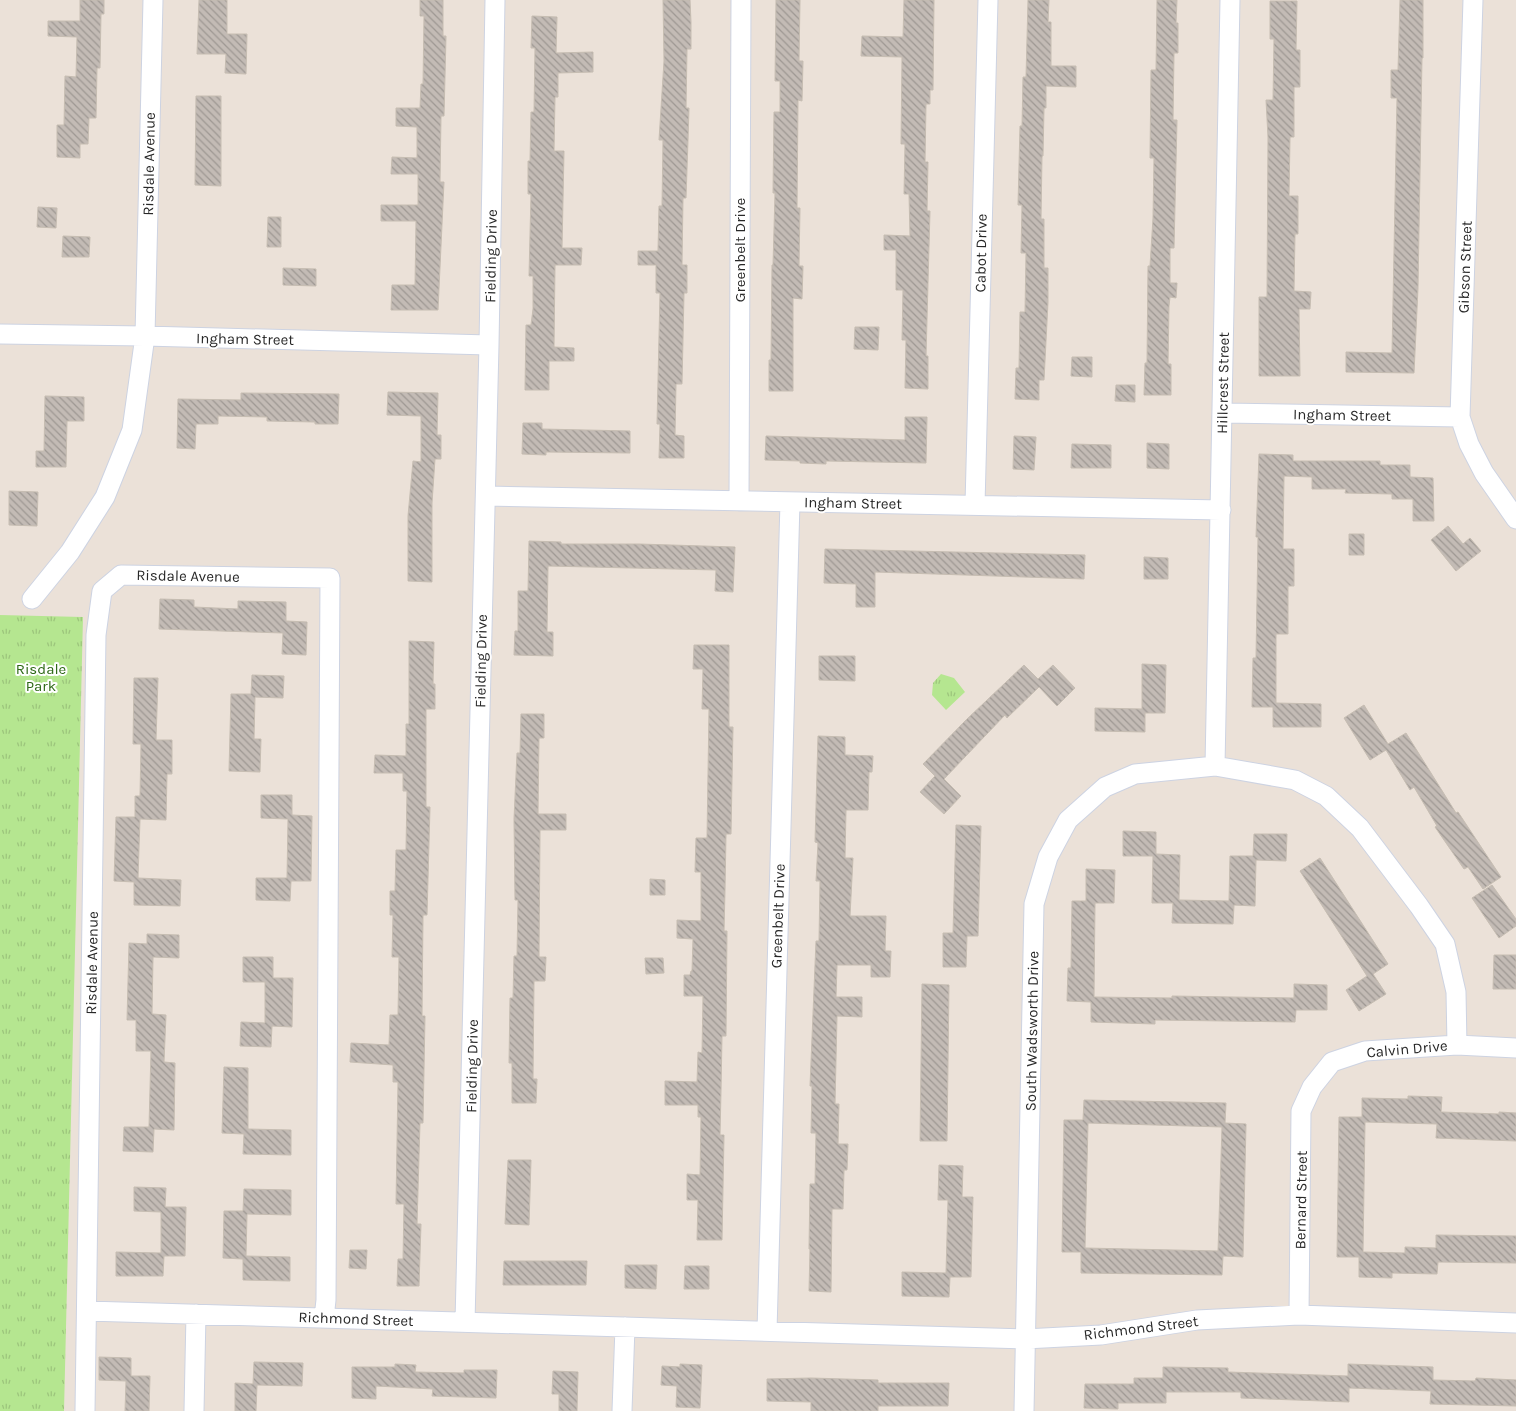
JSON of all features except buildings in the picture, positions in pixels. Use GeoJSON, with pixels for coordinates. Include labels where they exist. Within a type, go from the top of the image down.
{"type":"FeatureCollection","features":[{"type":"Feature","properties":{"kind":"street","name":"Risdale Avenue"},"geometry":{"type":"LineString","coordinates":[[32,599],[70,552],[105,497],[132,430],[146,336],[153,0]]}},
{"type":"Feature","properties":{"kind":"street","name":"Fielding Drive"},"geometry":{"type":"LineString","coordinates":[[466,1322],[486,496],[495,0]]}},
{"type":"Feature","properties":{"kind":"street","name":"Greenbelt Drive"},"geometry":{"type":"LineString","coordinates":[[739,501],[741,0]]}},
{"type":"Feature","properties":{"kind":"street","name":"Cabot Drive"},"geometry":{"type":"LineString","coordinates":[[976,505],[988,0]]}},
{"type":"Feature","properties":{"kind":"street","name":"Hillcrest Street"},"geometry":{"type":"LineString","coordinates":[[1215,766],[1230,0]]}},
{"type":"Feature","properties":{"kind":"street","name":"Gibson Street"},"geometry":{"type":"LineString","coordinates":[[1473,0],[1460,417],[1469,444],[1484,472],[1516,519]]}},
{"type":"Feature","properties":{"kind":"street","name":"Ingham Street"},"geometry":{"type":"LineString","coordinates":[[0,334],[489,344]]}},
{"type":"Feature","properties":{"kind":"street","name":"Ingham Street"},"geometry":{"type":"LineString","coordinates":[[1223,413],[1460,417]]}},
{"type":"Feature","properties":{"kind":"street","name":"Ingham Street"},"geometry":{"type":"LineString","coordinates":[[486,496],[1221,510]]}},
{"type":"Feature","properties":{"kind":"street","name":"Greenbelt Drive"},"geometry":{"type":"LineString","coordinates":[[767,1331],[790,502]]}},
{"type":"Feature","properties":{"kind":"street","name":"Risdale Avenue"},"geometry":{"type":"LineString","coordinates":[[85,1411],[96,635],[102,591],[121,575],[330,578],[326,1300],[324,1318]]}},
{"type":"Feature","properties":{"kind":"street","name":"South Wadsworth Drive"},"geometry":{"type":"LineString","coordinates":[[1024,1411],[1034,904],[1048,857],[1068,820],[1105,787],[1135,774],[1215,766],[1295,780],[1326,796],[1360,828],[1420,906],[1446,944],[1456,992],[1457,1045]]}},
{"type":"Feature","properties":{"kind":"street","name":"Calvin Drive"},"geometry":{"type":"LineString","coordinates":[[1312,1087],[1332,1062],[1365,1051],[1457,1045],[1516,1048]]}},
{"type":"Feature","properties":{"kind":"street","name":"Bernard Street"},"geometry":{"type":"LineString","coordinates":[[1299,1315],[1302,1111],[1312,1087]]}},
{"type":"Feature","properties":{"kind":"street","name":"Richmond Street"},"geometry":{"type":"LineString","coordinates":[[87,1311],[1025,1339],[1101,1335],[1197,1320],[1299,1315],[1516,1323]]}},
{"type":"Feature","properties":{"kind":"street"},"geometry":{"type":"LineString","coordinates":[[194,1411],[196,1314]]}},
{"type":"Feature","properties":{"kind":"street"},"geometry":{"type":"LineString","coordinates":[[622,1411],[625,1327]]}},
{"type":"Feature","properties":{"kind":"green space","name":"Risdale Park"},"geometry":{"type":"Polygon","coordinates":[[[0,615],[83,617],[64,1411],[0,1411],[0,615]]]}},
{"type":"Feature","properties":{"kind":"green space"},"geometry":{"type":"Polygon","coordinates":[[[941,674],[954,678],[965,692],[946,710],[932,695],[933,683],[941,674]]]}}]}
